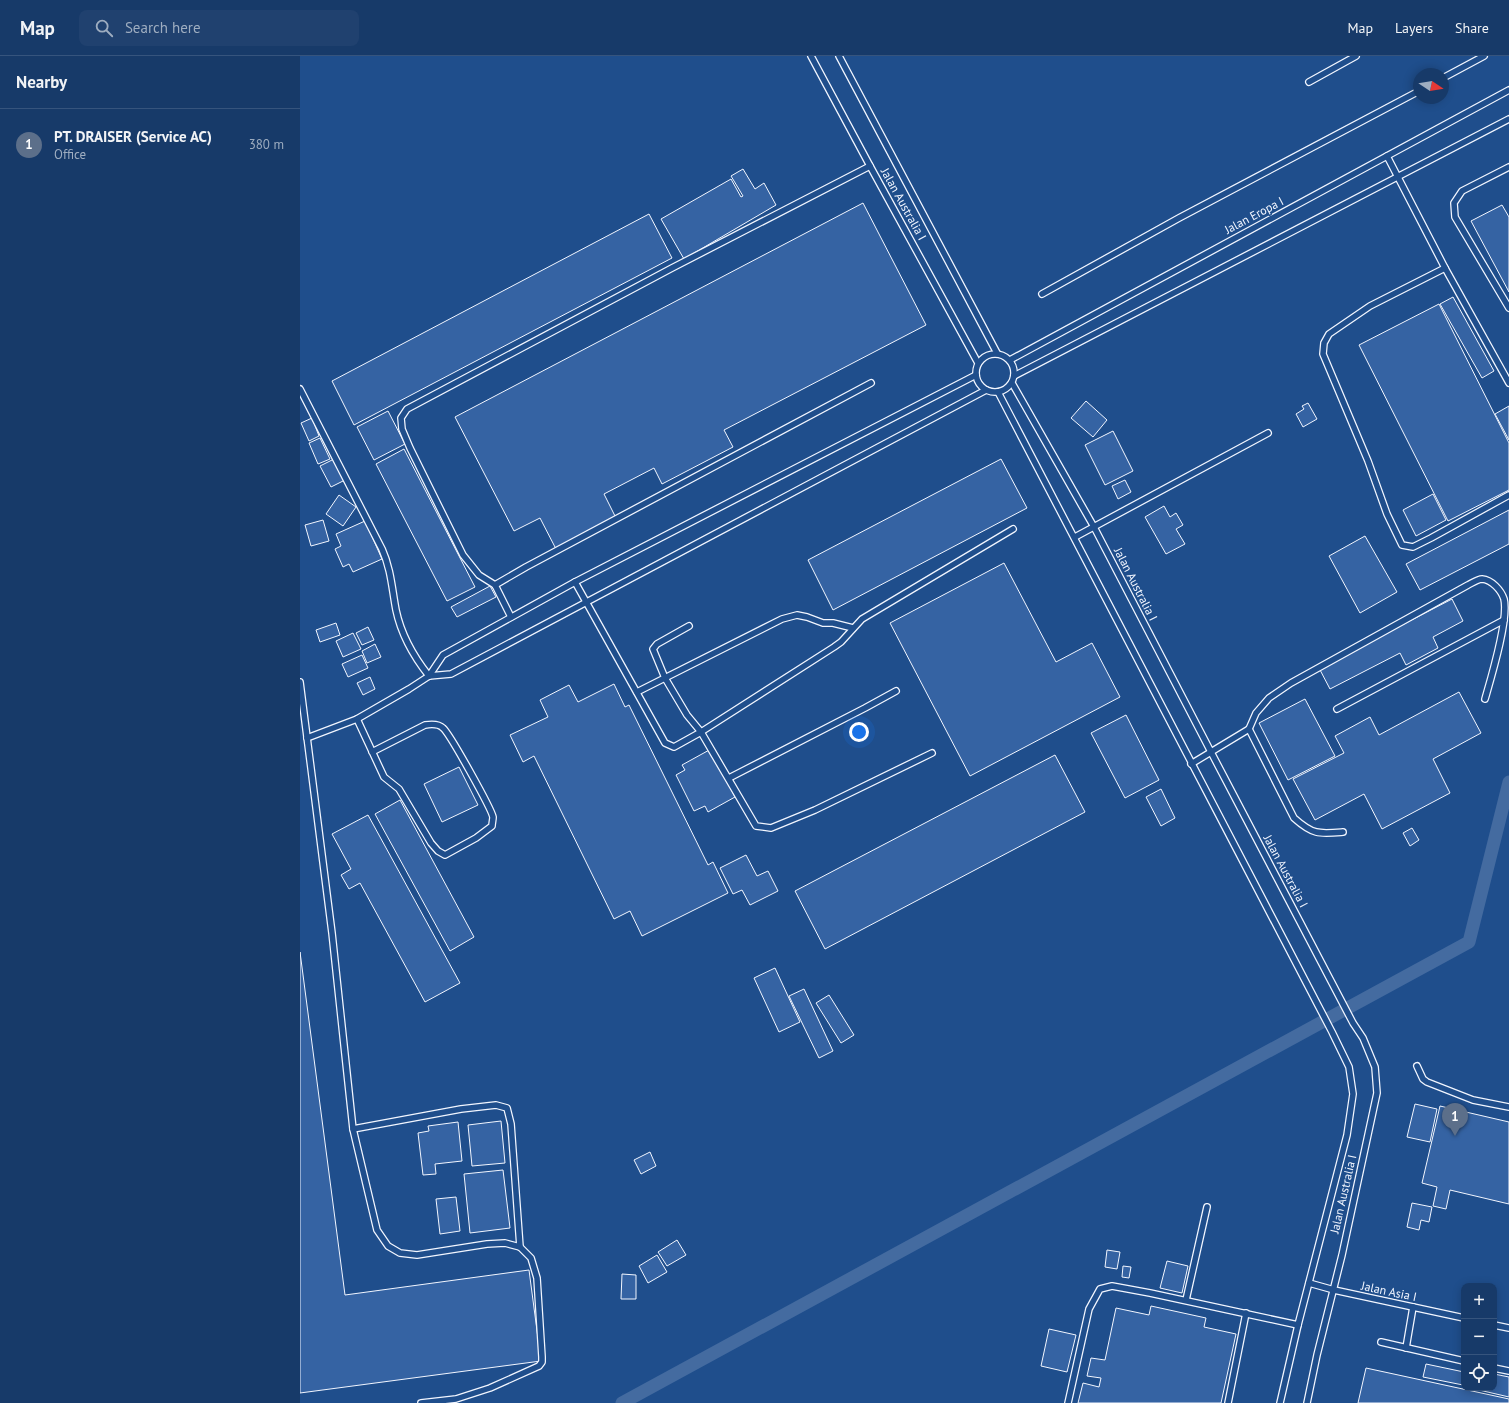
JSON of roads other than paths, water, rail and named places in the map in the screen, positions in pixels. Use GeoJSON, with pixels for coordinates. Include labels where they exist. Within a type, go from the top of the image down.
{"type":"FeatureCollection","features":[{"type":"Feature","properties":{"kind":"lane","name":"Jalan Australia I"},"geometry":{"type":"LineString","coordinates":[[811,56],[978,363]]}},
{"type":"Feature","properties":{"kind":"lane","name":"Jalan Australia I"},"geometry":{"type":"LineString","coordinates":[[839,56],[997,353]]}},
{"type":"Feature","properties":{"kind":"lane"},"geometry":{"type":"LineString","coordinates":[[1309,82],[1356,56]]}},
{"type":"Feature","properties":{"kind":"lane"},"geometry":{"type":"LineString","coordinates":[[1449,75],[1484,56]]}},
{"type":"Feature","properties":{"kind":"lane","name":"Jalan Eropa I"},"geometry":{"type":"LineString","coordinates":[[1010,360],[1509,90]]}},
{"type":"Feature","properties":{"kind":"lane"},"geometry":{"type":"LineString","coordinates":[[1042,294],[1179,218],[1413,94]]}},
{"type":"Feature","properties":{"kind":"lane"},"geometry":{"type":"LineString","coordinates":[[1014,376],[1509,118]]}},
{"type":"Feature","properties":{"kind":"lane"},"geometry":{"type":"LineString","coordinates":[[1387,156],[1445,268],[1509,383]]}},
{"type":"Feature","properties":{"kind":"lane"},"geometry":{"type":"LineString","coordinates":[[511,617],[495,585],[479,575],[459,548],[402,429],[401,418],[407,409],[870,166]]}},
{"type":"Feature","properties":{"kind":"lane"},"geometry":{"type":"LineString","coordinates":[[1509,167],[1462,191],[1454,203],[1455,217],[1509,308]]}},
{"type":"Feature","properties":{"kind":"lane"},"geometry":{"type":"LineString","coordinates":[[1445,268],[1370,306],[1329,334],[1324,343],[1323,354],[1368,461],[1387,514],[1402,545],[1413,546],[1431,538],[1509,495]]}},
{"type":"Feature","properties":{"kind":"lane"},"geometry":{"type":"LineString","coordinates":[[997,353],[1004,355],[1010,360],[1014,368],[1012,383],[1006,389],[998,392],[986,390],[979,384],[976,375],[978,363],[986,355],[997,353]]}},
{"type":"Feature","properties":{"kind":"lane"},"geometry":{"type":"LineString","coordinates":[[307,738],[356,719],[409,689],[429,676],[443,655],[575,582],[976,375]]}},
{"type":"Feature","properties":{"kind":"lane"},"geometry":{"type":"LineString","coordinates":[[495,585],[871,383]]}},
{"type":"Feature","properties":{"kind":"lane","name":"Jalan Australia I"},"geometry":{"type":"LineString","coordinates":[[1012,383],[1094,527],[1210,752],[1353,1022],[1364,1038],[1375,1067],[1377,1093],[1334,1290],[1317,1355],[1307,1403]]}},
{"type":"Feature","properties":{"kind":"lane"},"geometry":{"type":"LineString","coordinates":[[300,389],[384,554],[390,572],[396,611],[404,633],[418,662],[429,676]]}},
{"type":"Feature","properties":{"kind":"lane"},"geometry":{"type":"LineString","coordinates":[[429,676],[451,674],[986,390]]}},
{"type":"Feature","properties":{"kind":"lane","name":"Jalan Australia I"},"geometry":{"type":"LineString","coordinates":[[998,392],[1075,537],[1191,764],[1349,1067],[1353,1094],[1347,1135],[1298,1325],[1280,1403]]}},
{"type":"Feature","properties":{"kind":"lane"},"geometry":{"type":"LineString","coordinates":[[1075,537],[1268,433]]}},
{"type":"Feature","properties":{"kind":"lane"},"geometry":{"type":"LineString","coordinates":[[575,582],[665,743],[674,747],[702,732],[834,647],[841,642],[862,619],[1013,530]]}},
{"type":"Feature","properties":{"kind":"lane"},"geometry":{"type":"LineString","coordinates":[[1191,764],[1250,729],[1256,713],[1269,698],[1290,683],[1481,579],[1490,581],[1498,588],[1504,600],[1504,620],[1485,699]]}},
{"type":"Feature","properties":{"kind":"lane"},"geometry":{"type":"LineString","coordinates":[[637,692],[782,619],[797,615],[823,623],[833,623],[853,628]]}},
{"type":"Feature","properties":{"kind":"lane"},"geometry":{"type":"LineString","coordinates":[[1337,709],[1504,620]]}},
{"type":"Feature","properties":{"kind":"lane"},"geometry":{"type":"LineString","coordinates":[[689,626],[657,644],[653,649],[665,678],[687,715],[702,732],[756,826],[771,828],[815,810],[932,753]]}},
{"type":"Feature","properties":{"kind":"lane"},"geometry":{"type":"LineString","coordinates":[[300,682],[332,933],[353,1129],[377,1230],[388,1246],[400,1252],[417,1255],[487,1244],[505,1243],[520,1247],[531,1258],[537,1278],[542,1362],[539,1366],[490,1388],[456,1399],[421,1403]]}},
{"type":"Feature","properties":{"kind":"lane"},"geometry":{"type":"LineString","coordinates":[[729,778],[896,691]]}},
{"type":"Feature","properties":{"kind":"lane"},"geometry":{"type":"LineString","coordinates":[[356,719],[384,777],[399,789],[431,843],[438,851],[445,855],[476,838],[492,826],[493,817],[488,806],[460,753],[443,728],[432,724],[426,725],[372,752]]}},
{"type":"Feature","properties":{"kind":"lane"},"geometry":{"type":"LineString","coordinates":[[1250,729],[1294,818],[1306,829],[1322,834],[1344,832]]}},
{"type":"Feature","properties":{"kind":"lane"},"geometry":{"type":"LineString","coordinates":[[1417,1066],[1423,1079],[1427,1082],[1473,1100],[1509,1107]]}},
{"type":"Feature","properties":{"kind":"lane"},"geometry":{"type":"LineString","coordinates":[[353,1129],[461,1109],[496,1105],[507,1108],[511,1124],[520,1247]]}},
{"type":"Feature","properties":{"kind":"lane"},"geometry":{"type":"LineString","coordinates":[[1186,1300],[1207,1207]]}},
{"type":"Feature","properties":{"kind":"lane","name":"Jalan Asia I"},"geometry":{"type":"LineString","coordinates":[[1309,1283],[1334,1290],[1461,1317]]}},
{"type":"Feature","properties":{"kind":"lane"},"geometry":{"type":"LineString","coordinates":[[1068,1403],[1089,1308],[1100,1289],[1112,1286],[1186,1300],[1298,1325]]}},
{"type":"Feature","properties":{"kind":"lane"},"geometry":{"type":"LineString","coordinates":[[1406,1348],[1413,1307]]}},
{"type":"Feature","properties":{"kind":"lane"},"geometry":{"type":"LineString","coordinates":[[1228,1403],[1246,1313]]}},
{"type":"Feature","properties":{"kind":"lane"},"geometry":{"type":"LineString","coordinates":[[1497,1326],[1509,1328]]}},
{"type":"Feature","properties":{"kind":"lane"},"geometry":{"type":"LineString","coordinates":[[1381,1342],[1461,1360]]}},
{"type":"Feature","properties":{"kind":"lane"},"geometry":{"type":"LineString","coordinates":[[1497,1369],[1509,1371]]}},
{"type":"Feature","properties":{"kind":"waterway"},"geometry":{"type":"LineString","coordinates":[[622,1403],[1469,942],[1509,782]]}},
{"type":"Feature","properties":{"kind":"place","name":"PT. DRAISER (Service AC)"},"geometry":{"type":"Point","coordinates":[1455,1136]}}]}
